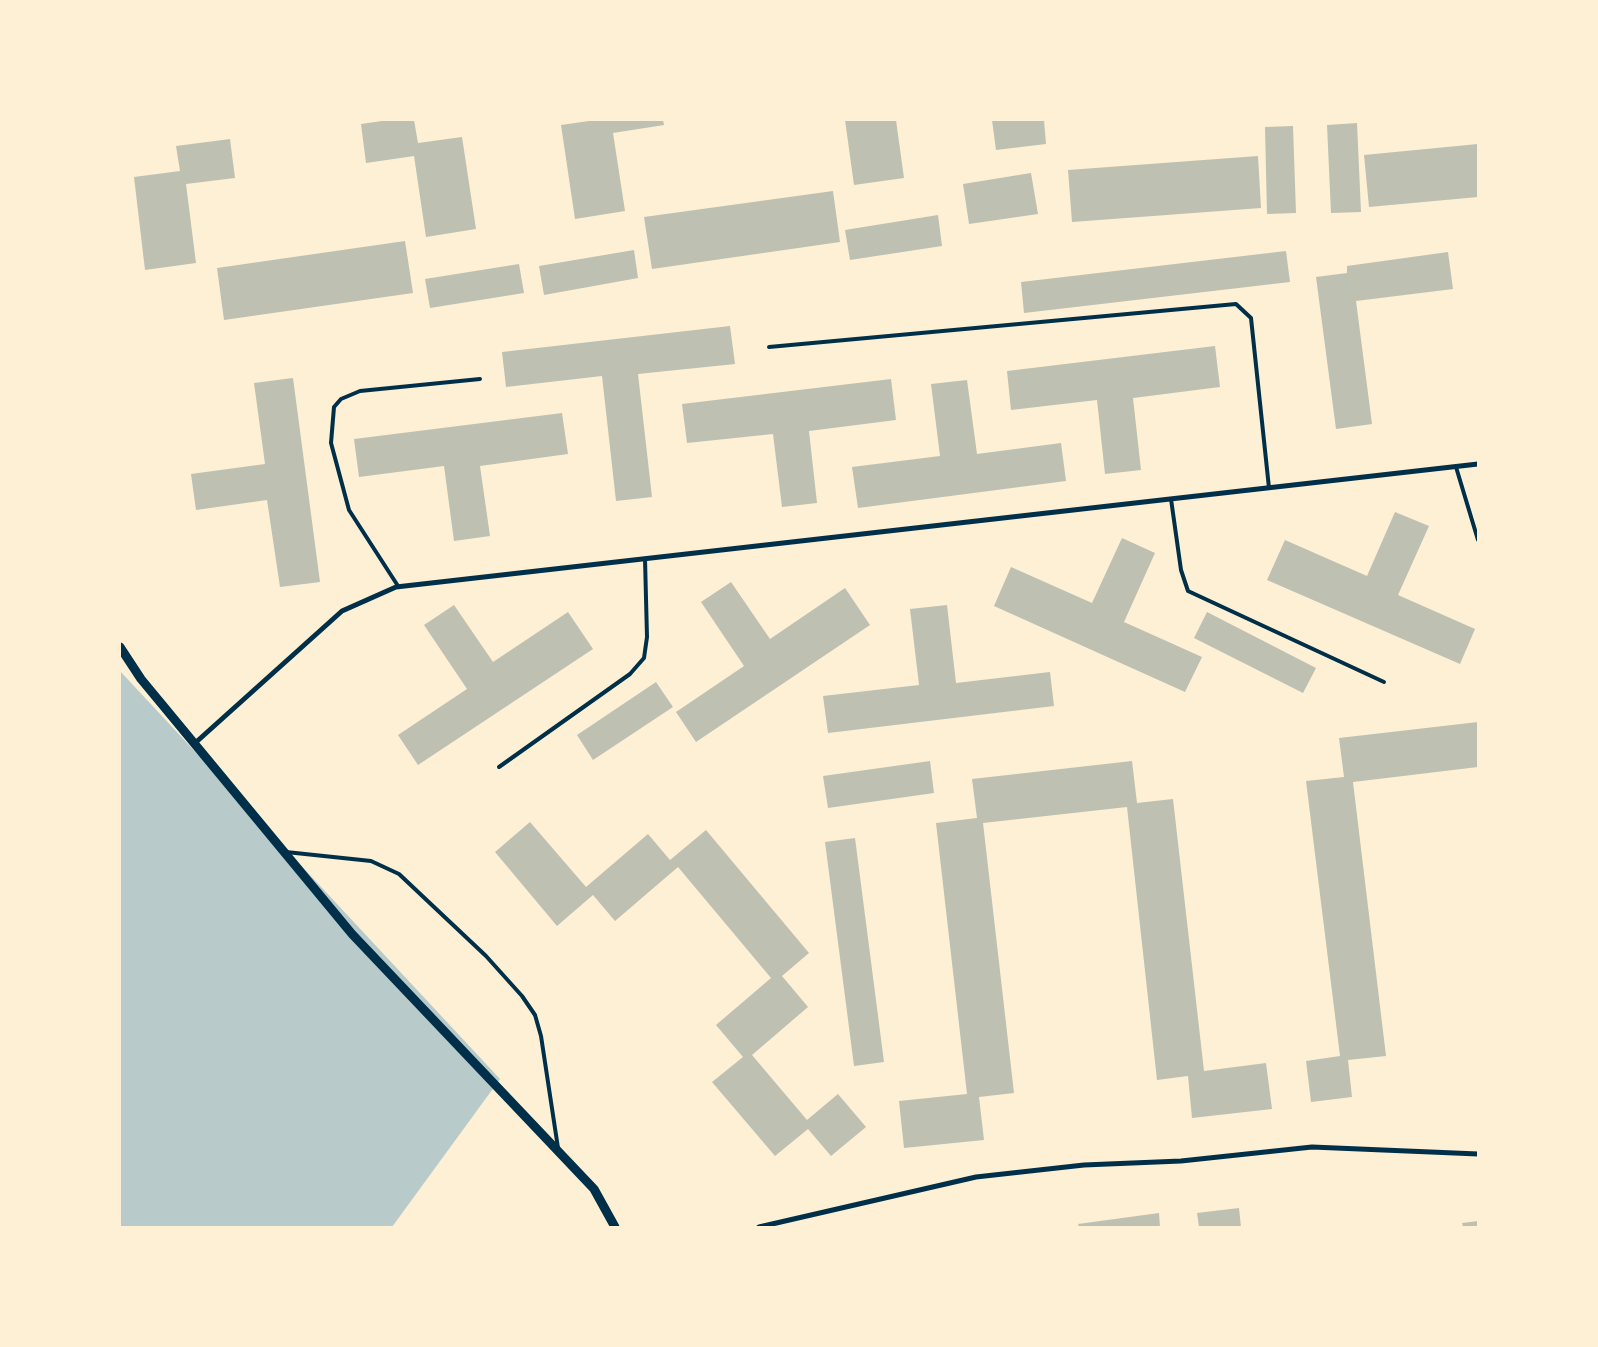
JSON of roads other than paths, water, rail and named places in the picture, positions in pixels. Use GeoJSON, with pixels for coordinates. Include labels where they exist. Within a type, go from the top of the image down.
{"type":"FeatureCollection","features":[{"type":"Feature","properties":{"kind":"street"},"geometry":{"type":"LineString","coordinates":[[194,744],[342,611],[398,586],[1478,464]]}},
{"type":"Feature","properties":{"kind":"street"},"geometry":{"type":"LineString","coordinates":[[120,647],[140,679],[352,934],[594,1189],[615,1227]]}},
{"type":"Feature","properties":{"kind":"street"},"geometry":{"type":"LineString","coordinates":[[759,1227],[976,1177],[1084,1165],[1181,1161],[1312,1147],[1478,1154]]}},
{"type":"Feature","properties":{"kind":"lane"},"geometry":{"type":"LineString","coordinates":[[769,347],[1236,304],[1251,318],[1254,334],[1269,488]]}},
{"type":"Feature","properties":{"kind":"lane"},"geometry":{"type":"LineString","coordinates":[[398,586],[349,510],[331,443],[334,407],[341,399],[360,391],[480,379]]}},
{"type":"Feature","properties":{"kind":"lane"},"geometry":{"type":"LineString","coordinates":[[1456,467],[1478,540]]}},
{"type":"Feature","properties":{"kind":"lane"},"geometry":{"type":"LineString","coordinates":[[1171,499],[1181,570],[1188,591],[1384,682]]}},
{"type":"Feature","properties":{"kind":"lane"},"geometry":{"type":"LineString","coordinates":[[499,767],[630,674],[644,658],[647,637],[645,559]]}},
{"type":"Feature","properties":{"kind":"lane"},"geometry":{"type":"LineString","coordinates":[[284,852],[371,861],[399,874],[486,956],[522,996],[535,1015],[541,1036],[558,1151]]}}]}
